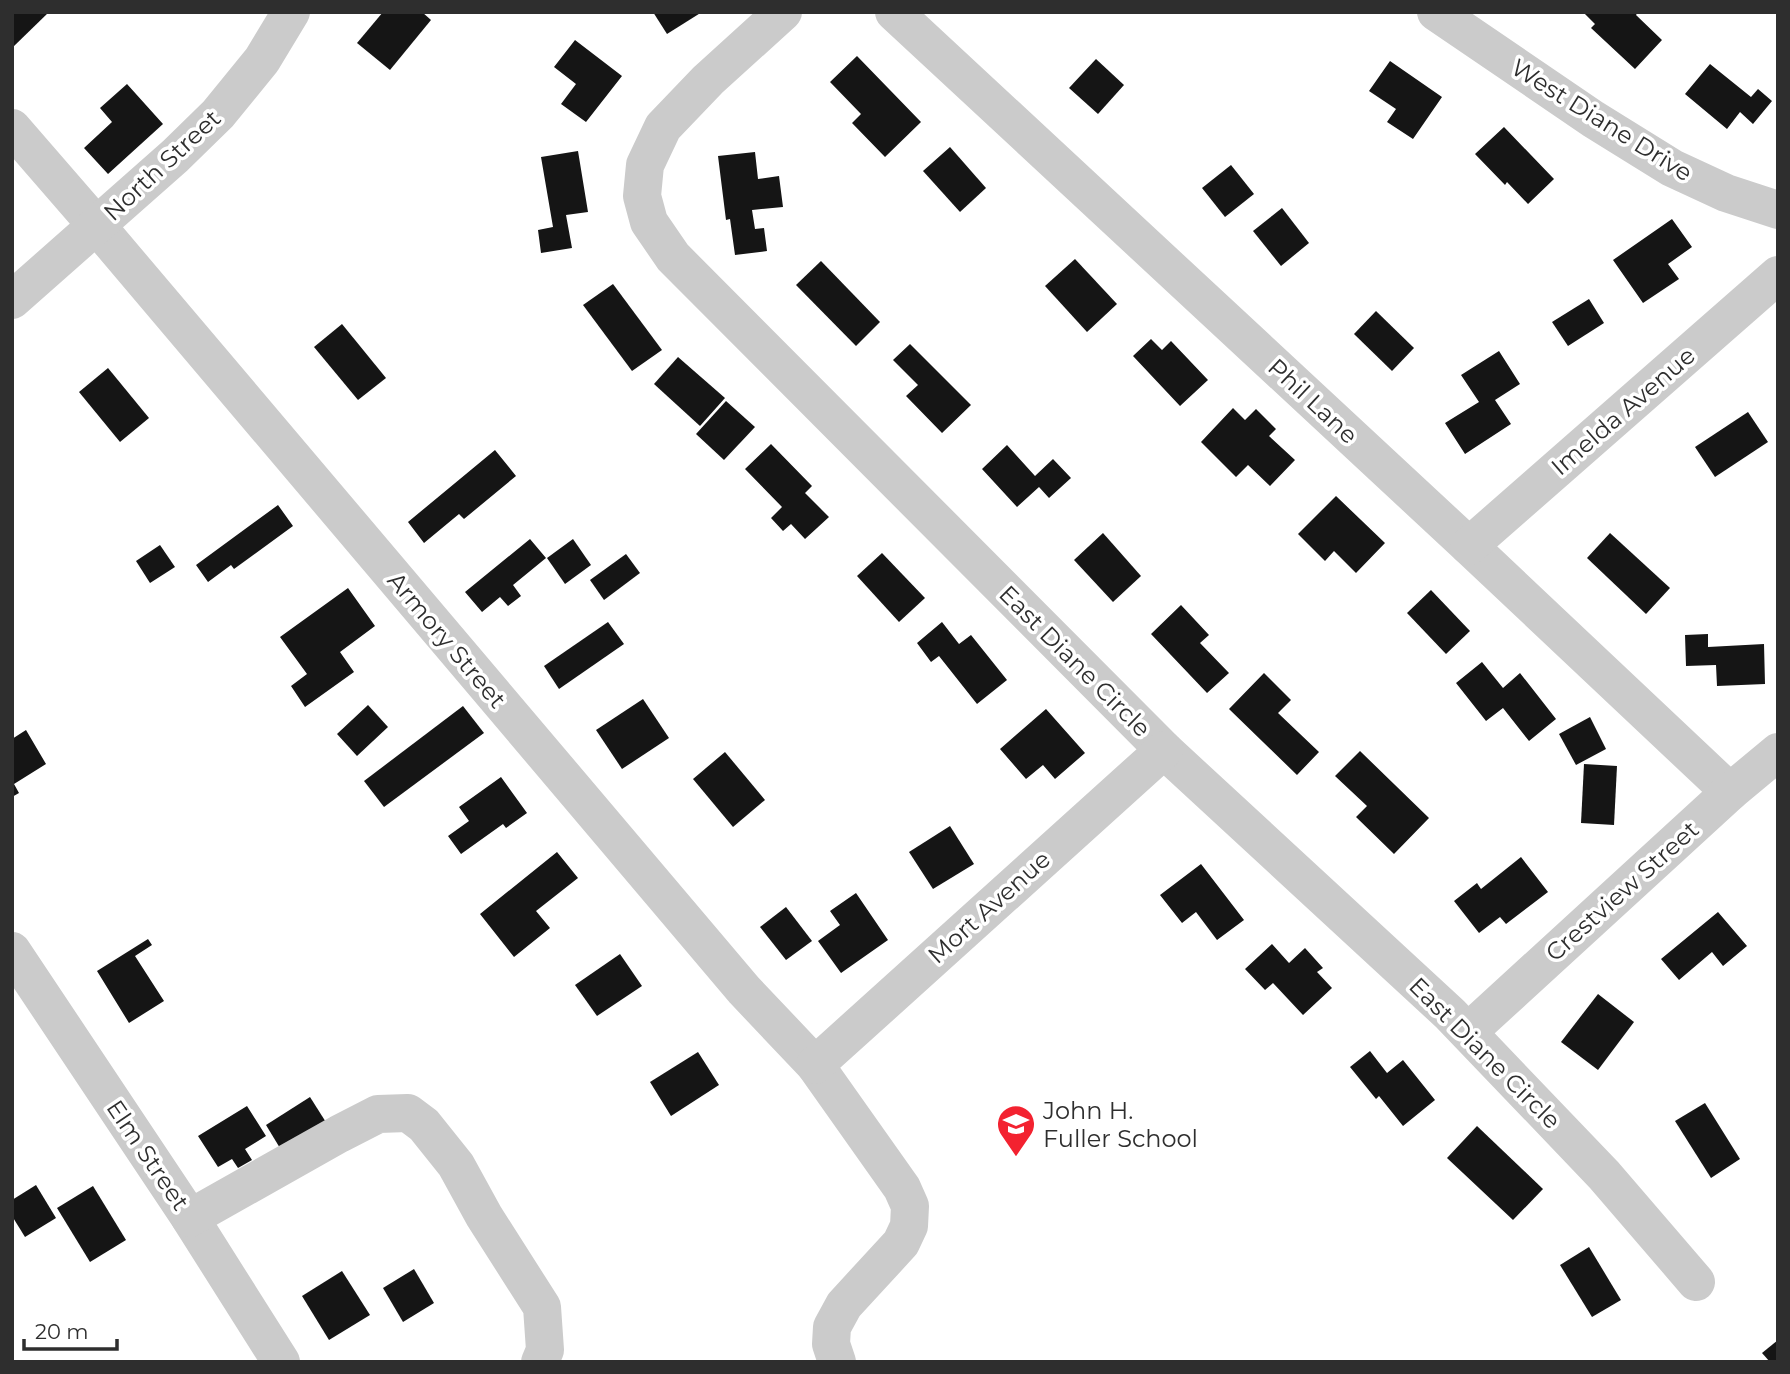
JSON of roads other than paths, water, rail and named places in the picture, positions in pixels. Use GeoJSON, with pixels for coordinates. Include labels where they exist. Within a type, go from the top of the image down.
{"type":"FeatureCollection","features":[{"type":"Feature","properties":{"kind":"street","name":"North Street"},"geometry":{"type":"LineString","coordinates":[[12,300],[175,156],[218,114],[262,60],[291,12]]}},
{"type":"Feature","properties":{"kind":"street","name":"East Diane Circle"},"geometry":{"type":"LineString","coordinates":[[783,12],[708,80],[663,127],[645,165],[642,196],[649,222],[673,257],[1164,750],[1468,1032],[1604,1175],[1696,1282]]}},
{"type":"Feature","properties":{"kind":"street","name":"Phil Lane"},"geometry":{"type":"LineString","coordinates":[[894,12],[1730,792]]}},
{"type":"Feature","properties":{"kind":"street","name":"West Diane Drive"},"geometry":{"type":"LineString","coordinates":[[1436,12],[1593,119],[1672,168],[1727,193],[1778,210]]}},
{"type":"Feature","properties":{"kind":"street","name":"Armory Street"},"geometry":{"type":"LineString","coordinates":[[12,128],[744,990],[815,1065],[902,1188],[910,1206],[909,1226],[901,1243],[844,1305],[832,1327],[831,1343],[837,1362]]}},
{"type":"Feature","properties":{"kind":"street","name":"Imelda Avenue"},"geometry":{"type":"LineString","coordinates":[[1469,546],[1778,275]]}},
{"type":"Feature","properties":{"kind":"street","name":"Mort Avenue"},"geometry":{"type":"LineString","coordinates":[[815,1065],[1164,750]]}},
{"type":"Feature","properties":{"kind":"street","name":"Crestview Street"},"geometry":{"type":"LineString","coordinates":[[1468,1032],[1730,792],[1778,752]]}},
{"type":"Feature","properties":{"kind":"street","name":"Elm Street"},"geometry":{"type":"LineString","coordinates":[[12,951],[190,1218],[281,1362]]}},
{"type":"Feature","properties":{"kind":"street"},"geometry":{"type":"LineString","coordinates":[[190,1218],[378,1114],[408,1113],[424,1125],[456,1165],[484,1216],[542,1307],[545,1350],[540,1362]]}},
{"type":"Feature","properties":{"kind":"place","name":"John H. Fuller School"},"geometry":{"type":"Point","coordinates":[1016,1158]}}]}
